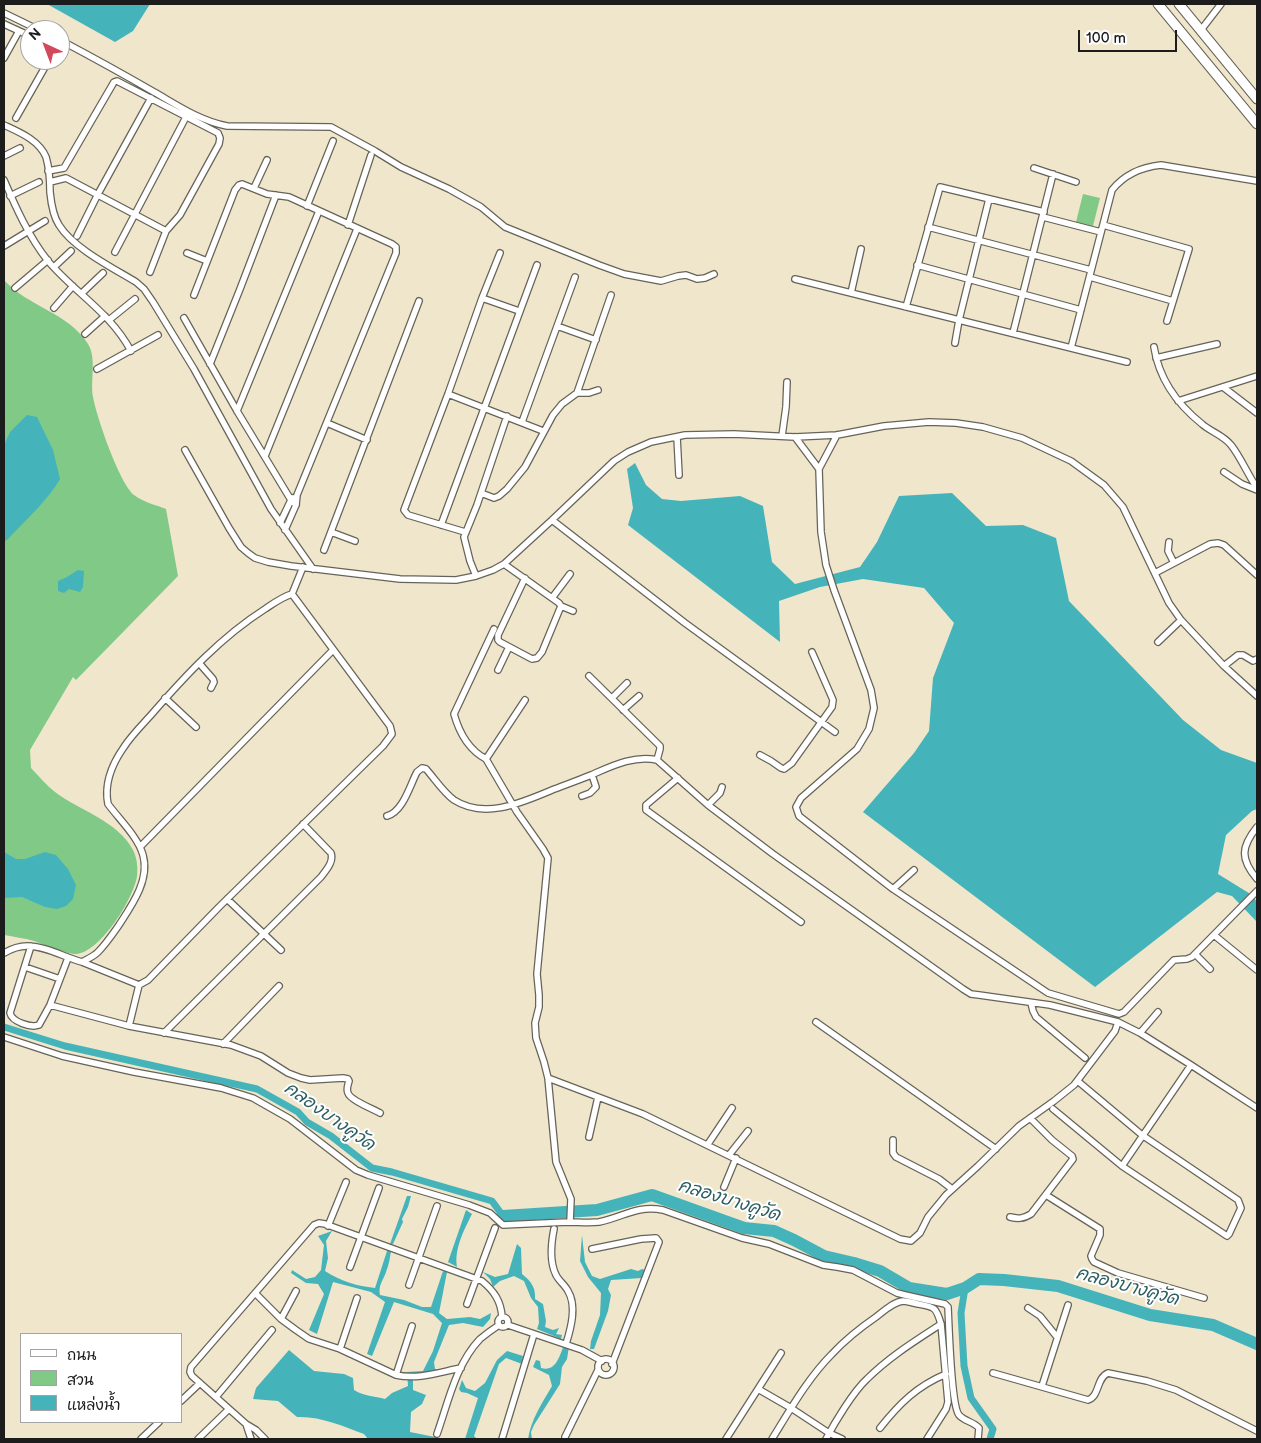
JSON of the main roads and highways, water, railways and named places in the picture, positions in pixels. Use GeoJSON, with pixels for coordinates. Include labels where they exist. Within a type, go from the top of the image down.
{"type":"FeatureCollection","features":[{"type":"Feature","properties":{"kind":"main road"},"geometry":{"type":"LineString","coordinates":[[1158,4],[1257,124]]}},
{"type":"Feature","properties":{"kind":"main road"},"geometry":{"type":"LineString","coordinates":[[1179,4],[1257,99]]}},
{"type":"Feature","properties":{"kind":"water"},"geometry":{"type":"Polygon","coordinates":[[[47,4],[150,4],[133,31],[115,42],[47,4]]]}},
{"type":"Feature","properties":{"kind":"water"},"geometry":{"type":"Polygon","coordinates":[[[27,415],[37,417],[53,450],[60,479],[35,511],[4,541],[4,443],[10,432],[27,415]]]}},
{"type":"Feature","properties":{"kind":"water"},"geometry":{"type":"Polygon","coordinates":[[[635,463],[646,485],[662,499],[681,501],[740,496],[763,506],[772,562],[795,584],[860,567],[877,542],[899,496],[952,493],[986,526],[1023,525],[1056,538],[1069,601],[1183,720],[1221,750],[1257,763],[1257,809],[1252,811],[1226,835],[1218,874],[1252,895],[1257,902],[1257,922],[1232,896],[1217,892],[1095,987],[863,812],[914,753],[929,731],[933,678],[954,623],[924,588],[863,579],[820,587],[779,601],[780,642],[628,525],[633,508],[627,469],[635,463]]]}},
{"type":"Feature","properties":{"kind":"water"},"geometry":{"type":"Polygon","coordinates":[[[78,570],[84,571],[83,587],[80,592],[69,589],[64,593],[58,591],[58,581],[78,570]]]}},
{"type":"Feature","properties":{"kind":"water"},"geometry":{"type":"Polygon","coordinates":[[[4,852],[16,859],[25,859],[45,852],[56,855],[68,869],[76,885],[73,899],[66,906],[57,909],[45,907],[22,897],[4,898],[4,852]]]}},
{"type":"Feature","properties":{"kind":"water"},"geometry":{"type":"Polygon","coordinates":[[[407,1196],[411,1196],[402,1219],[403,1222],[393,1244],[390,1244],[407,1196]]]}},
{"type":"Feature","properties":{"kind":"water"},"geometry":{"type":"Polygon","coordinates":[[[466,1210],[472,1214],[458,1247],[457,1267],[448,1262],[466,1210]]]}},
{"type":"Feature","properties":{"kind":"water"},"geometry":{"type":"Polygon","coordinates":[[[332,1231],[326,1241],[328,1258],[325,1271],[337,1278],[375,1288],[387,1251],[391,1251],[388,1267],[380,1286],[380,1295],[404,1300],[422,1307],[431,1307],[443,1271],[447,1272],[439,1313],[447,1319],[470,1317],[480,1319],[491,1313],[490,1319],[483,1327],[463,1323],[449,1325],[434,1362],[435,1369],[447,1371],[413,1379],[413,1390],[426,1395],[422,1404],[411,1412],[410,1432],[445,1439],[368,1439],[364,1434],[331,1422],[297,1417],[278,1401],[253,1399],[256,1388],[289,1350],[314,1371],[344,1374],[353,1378],[354,1390],[365,1395],[385,1399],[392,1393],[408,1386],[407,1372],[423,1371],[433,1351],[442,1323],[433,1314],[394,1302],[372,1356],[367,1354],[385,1302],[371,1292],[333,1282],[317,1334],[309,1330],[324,1294],[318,1284],[306,1283],[291,1273],[292,1270],[306,1279],[315,1277],[321,1270],[324,1245],[318,1236],[332,1231]]]}},
{"type":"Feature","properties":{"kind":"water"},"geometry":{"type":"Polygon","coordinates":[[[582,1235],[585,1262],[592,1276],[600,1279],[631,1269],[645,1270],[642,1278],[611,1280],[608,1289],[611,1295],[608,1311],[594,1349],[590,1349],[600,1315],[601,1293],[588,1277],[580,1261],[582,1235]]]}},
{"type":"Feature","properties":{"kind":"water"},"geometry":{"type":"Polygon","coordinates":[[[517,1244],[521,1248],[522,1274],[532,1285],[535,1291],[535,1299],[543,1304],[546,1321],[545,1327],[553,1330],[559,1328],[556,1334],[562,1335],[561,1339],[537,1329],[539,1323],[538,1307],[531,1298],[524,1281],[514,1276],[500,1281],[493,1287],[490,1279],[483,1272],[495,1277],[508,1274],[517,1244]]]}},
{"type":"Feature","properties":{"kind":"water"},"geometry":{"type":"Polygon","coordinates":[[[564,1345],[569,1347],[567,1359],[562,1367],[560,1384],[534,1425],[531,1432],[532,1439],[528,1439],[534,1418],[552,1386],[549,1375],[533,1367],[536,1360],[540,1361],[541,1368],[546,1369],[554,1366],[564,1345]]]}},
{"type":"Feature","properties":{"kind":"water"},"geometry":{"type":"Polygon","coordinates":[[[507,1351],[523,1356],[522,1364],[506,1358],[499,1364],[474,1436],[477,1439],[465,1439],[478,1398],[461,1392],[459,1389],[462,1380],[466,1388],[475,1391],[485,1383],[497,1360],[507,1351]]]}},
{"type":"Feature","properties":{"kind":"waterway","name":"คลองบางคูวัด"},"geometry":{"type":"LineString","coordinates":[[4,1027],[65,1046],[257,1089],[298,1112],[307,1122],[331,1136],[372,1168],[492,1201],[503,1216]]}},
{"type":"Feature","properties":{"kind":"waterway","name":"คลองบางคูวัด"},"geometry":{"type":"LineString","coordinates":[[503,1216],[597,1210],[652,1195],[744,1228],[774,1231],[824,1256],[880,1271],[909,1288],[947,1294],[965,1288],[979,1279],[1058,1286],[1150,1315],[1213,1325],[1257,1344]]}},
{"type":"Feature","properties":{"kind":"waterway"},"geometry":{"type":"LineString","coordinates":[[965,1288],[961,1313],[964,1366],[971,1398],[993,1429],[990,1439]]}}]}
